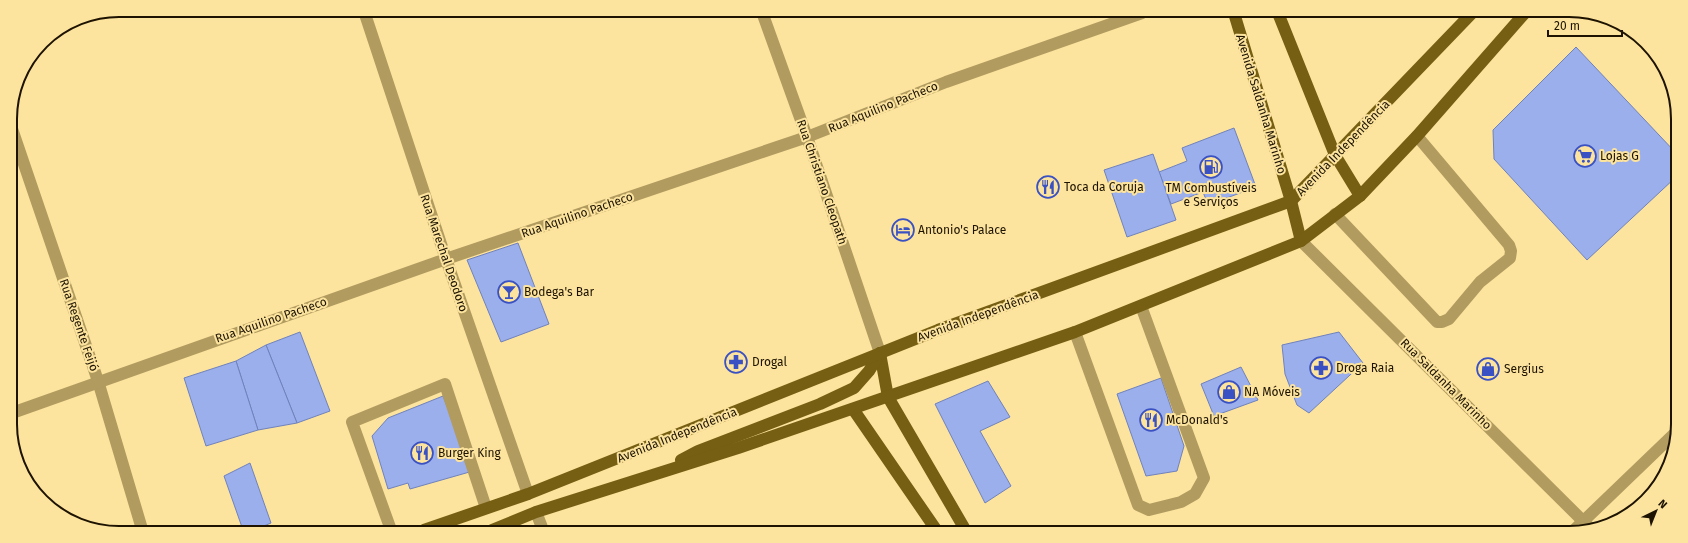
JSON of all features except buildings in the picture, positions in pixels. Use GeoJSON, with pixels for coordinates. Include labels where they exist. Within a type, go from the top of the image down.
{"type":"FeatureCollection","features":[{"type":"Feature","properties":{"kind":"main road","name":"Avenida Saldanha Marinho"},"geometry":{"type":"LineString","coordinates":[[1235,17],[1291,201],[1301,241]]}},
{"type":"Feature","properties":{"kind":"main road"},"geometry":{"type":"LineString","coordinates":[[1280,17],[1335,155],[1360,196]]}},
{"type":"Feature","properties":{"kind":"main road","name":"Avenida Independência"},"geometry":{"type":"LineString","coordinates":[[435,526],[528,494],[946,327],[1291,201],[1468,17]]}},
{"type":"Feature","properties":{"kind":"main road"},"geometry":{"type":"LineString","coordinates":[[502,526],[536,512],[738,448],[1075,332],[1301,241],[1360,196],[1417,136],[1521,17]]}},
{"type":"Feature","properties":{"kind":"main road"},"geometry":{"type":"LineString","coordinates":[[880,353],[888,397],[963,526]]}},
{"type":"Feature","properties":{"kind":"main road"},"geometry":{"type":"LineString","coordinates":[[663,472],[668,466],[698,451],[820,404],[854,388],[869,371],[880,353]]}},
{"type":"Feature","properties":{"kind":"main road"},"geometry":{"type":"LineString","coordinates":[[853,409],[934,526]]}},
{"type":"Feature","properties":{"kind":"street","name":"Rua Marechal Deodoro"},"geometry":{"type":"LineString","coordinates":[[366,17],[446,259],[528,494]]}},
{"type":"Feature","properties":{"kind":"street","name":"Rua Christiano Cleopath"},"geometry":{"type":"LineString","coordinates":[[764,17],[807,138],[880,353]]}},
{"type":"Feature","properties":{"kind":"street","name":"Rua Aquilino Pacheco"},"geometry":{"type":"LineString","coordinates":[[17,411],[446,259],[807,138],[946,82],[1131,17]]}},
{"type":"Feature","properties":{"kind":"street"},"geometry":{"type":"LineString","coordinates":[[1335,214],[1437,322],[1442,322],[1449,319],[1480,282],[1510,258],[1511,251],[1509,245],[1417,136]]}},
{"type":"Feature","properties":{"kind":"street","name":"Rua Regente Feijó"},"geometry":{"type":"LineString","coordinates":[[17,143],[98,382],[141,526]]}},
{"type":"Feature","properties":{"kind":"street","name":"Rua Saldanha Marinho"},"geometry":{"type":"LineString","coordinates":[[1301,241],[1587,524]]}},
{"type":"Feature","properties":{"kind":"street"},"geometry":{"type":"LineString","coordinates":[[1075,332],[1138,505],[1149,510],[1181,502],[1194,494],[1204,478],[1141,306]]}},
{"type":"Feature","properties":{"kind":"street"},"geometry":{"type":"LineString","coordinates":[[390,526],[352,422],[445,384],[486,508]]}},
{"type":"Feature","properties":{"kind":"street"},"geometry":{"type":"LineString","coordinates":[[1587,524],[1670,438]]}},
{"type":"Feature","properties":{"kind":"street"},"geometry":{"type":"LineString","coordinates":[[536,512],[541,526]]}},
{"type":"Feature","properties":{"kind":"place","name":"Lojas G"},"geometry":{"type":"Point","coordinates":[1585,156]}},
{"type":"Feature","properties":{"kind":"place","name":"TM Combustíveis e Serviços"},"geometry":{"type":"Point","coordinates":[1211,167]}},
{"type":"Feature","properties":{"kind":"place","name":"Toca da Coruja"},"geometry":{"type":"Point","coordinates":[1048,187]}},
{"type":"Feature","properties":{"kind":"place","name":"Antonio's Palace"},"geometry":{"type":"Point","coordinates":[903,230]}},
{"type":"Feature","properties":{"kind":"place","name":"Bodega's Bar"},"geometry":{"type":"Point","coordinates":[509,292]}},
{"type":"Feature","properties":{"kind":"place","name":"Drogal"},"geometry":{"type":"Point","coordinates":[736,362]}},
{"type":"Feature","properties":{"kind":"place","name":"Droga Raia"},"geometry":{"type":"Point","coordinates":[1321,368]}},
{"type":"Feature","properties":{"kind":"place","name":"Sergius"},"geometry":{"type":"Point","coordinates":[1488,369]}},
{"type":"Feature","properties":{"kind":"place","name":"NA Móveis"},"geometry":{"type":"Point","coordinates":[1229,392]}},
{"type":"Feature","properties":{"kind":"place","name":"McDonald's"},"geometry":{"type":"Point","coordinates":[1151,420]}},
{"type":"Feature","properties":{"kind":"place","name":"Burger King"},"geometry":{"type":"Point","coordinates":[422,453]}}]}
